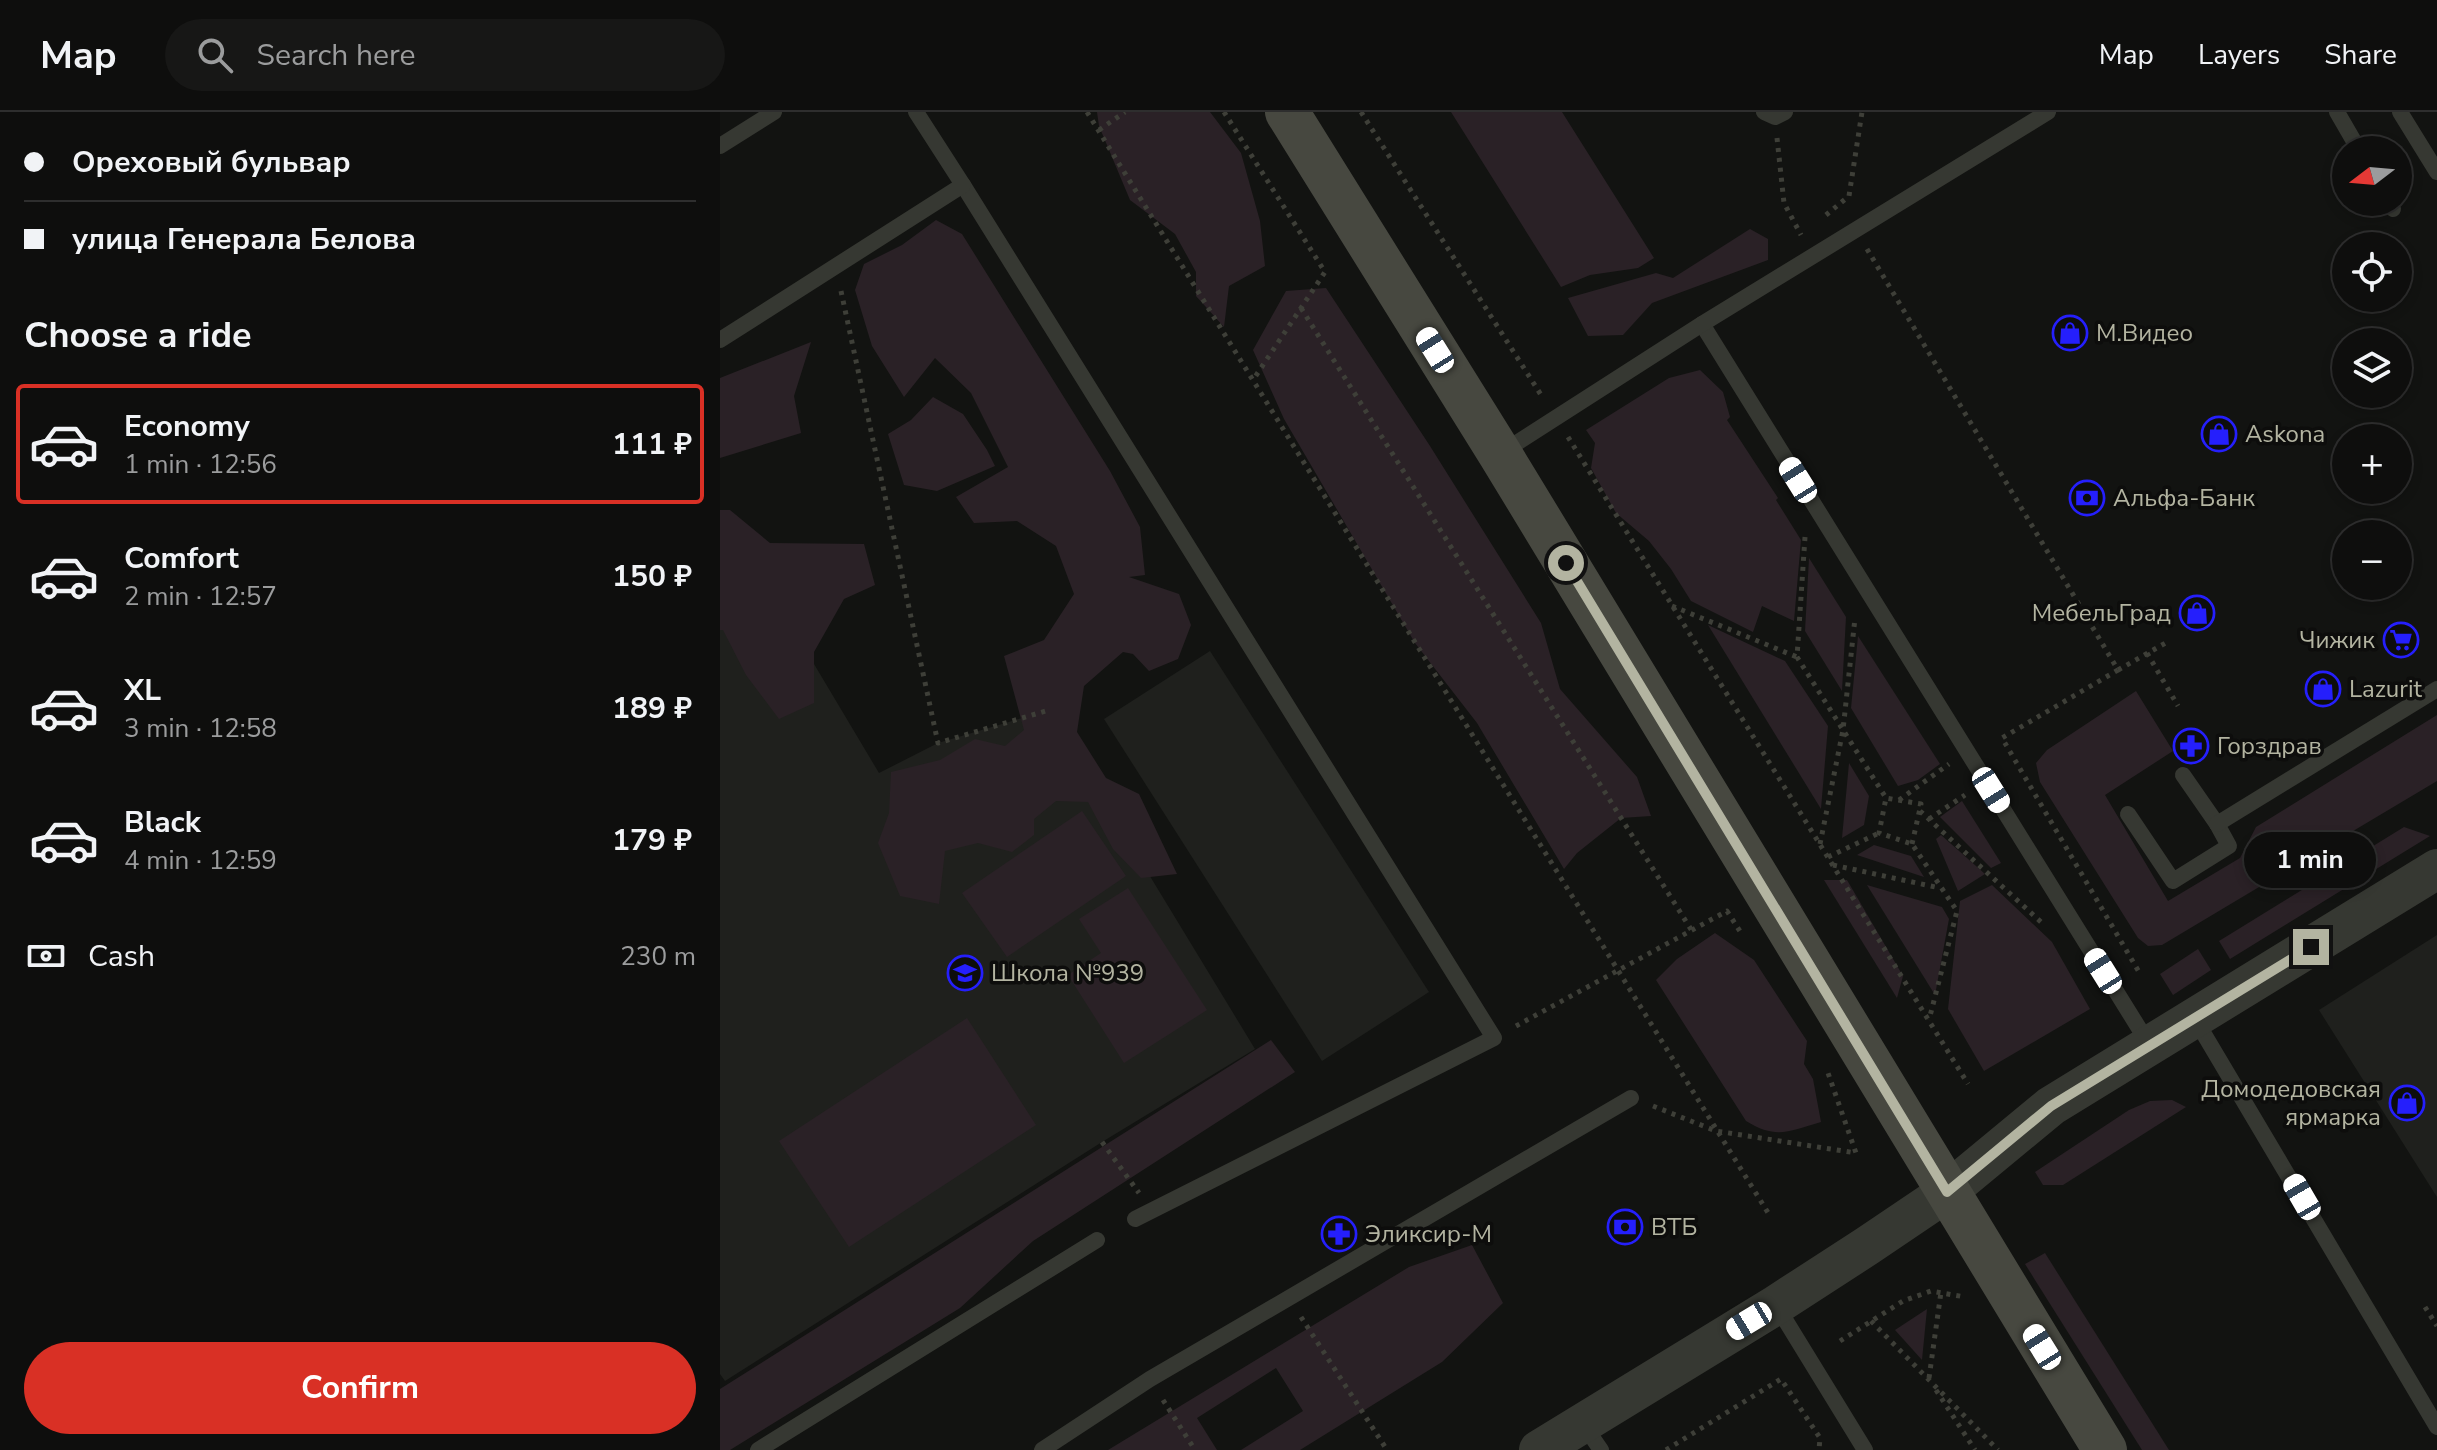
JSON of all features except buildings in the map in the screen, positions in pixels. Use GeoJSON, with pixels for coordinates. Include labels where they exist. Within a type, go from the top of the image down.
{"type":"FeatureCollection","features":[{"type":"Feature","properties":{"kind":"main road"},"geometry":{"type":"LineString","coordinates":[[1287,112],[1500,454],[2105,1450]]}},
{"type":"Feature","properties":{"kind":"street"},"geometry":{"type":"LineString","coordinates":[[1539,1450],[1592,1436],[1776,1305],[1947,1192],[2051,1106],[2437,869]]}},
{"type":"Feature","properties":{"kind":"lane"},"geometry":{"type":"LineString","coordinates":[[720,146],[774,112]]}},
{"type":"Feature","properties":{"kind":"lane"},"geometry":{"type":"LineString","coordinates":[[916,112],[1494,1038],[1135,1219]]}},
{"type":"Feature","properties":{"kind":"lane"},"geometry":{"type":"LineString","coordinates":[[1500,454],[1702,324],[2048,112]]}},
{"type":"Feature","properties":{"kind":"lane"},"geometry":{"type":"LineString","coordinates":[[2337,112],[2351,136]]}},
{"type":"Feature","properties":{"kind":"lane"},"geometry":{"type":"LineString","coordinates":[[2400,112],[2437,172]]}},
{"type":"Feature","properties":{"kind":"lane"},"geometry":{"type":"LineString","coordinates":[[720,340],[963,185]]}},
{"type":"Feature","properties":{"kind":"lane"},"geometry":{"type":"LineString","coordinates":[[1702,324],[2150,1046]]}},
{"type":"Feature","properties":{"kind":"lane"},"geometry":{"type":"LineString","coordinates":[[2217,824],[2437,689]]}},
{"type":"Feature","properties":{"kind":"lane"},"geometry":{"type":"LineString","coordinates":[[2128,814],[2173,881],[2229,846],[2183,775]]}},
{"type":"Feature","properties":{"kind":"lane"},"geometry":{"type":"LineString","coordinates":[[2195,1018],[2437,1427]]}},
{"type":"Feature","properties":{"kind":"lane"},"geometry":{"type":"LineString","coordinates":[[1042,1450],[1150,1379],[1631,1098]]}},
{"type":"Feature","properties":{"kind":"lane"},"geometry":{"type":"LineString","coordinates":[[758,1450],[1097,1240]]}},
{"type":"Feature","properties":{"kind":"lane"},"geometry":{"type":"LineString","coordinates":[[1776,1305],[1865,1450]]}},
{"type":"Feature","properties":{"kind":"path"},"geometry":{"type":"LineString","coordinates":[[1087,112],[1770,1216]]}},
{"type":"Feature","properties":{"kind":"path"},"geometry":{"type":"LineString","coordinates":[[1099,130],[1125,112]]}},
{"type":"Feature","properties":{"kind":"path"},"geometry":{"type":"LineString","coordinates":[[1224,112],[1325,272],[1253,380]]}},
{"type":"Feature","properties":{"kind":"path"},"geometry":{"type":"LineString","coordinates":[[1361,112],[1555,417],[1968,1084]]}},
{"type":"Feature","properties":{"kind":"path"},"geometry":{"type":"LineString","coordinates":[[1825,216],[1849,196],[1862,112]]}},
{"type":"Feature","properties":{"kind":"path"},"geometry":{"type":"LineString","coordinates":[[1775,114],[1784,203],[1811,257]]}},
{"type":"Feature","properties":{"kind":"path"},"geometry":{"type":"LineString","coordinates":[[1801,236],[1813,226]]}},
{"type":"Feature","properties":{"kind":"path"},"geometry":{"type":"LineString","coordinates":[[1856,231],[2118,670]]}},
{"type":"Feature","properties":{"kind":"path"},"geometry":{"type":"LineString","coordinates":[[835,267],[938,743],[1049,710]]}},
{"type":"Feature","properties":{"kind":"path"},"geometry":{"type":"LineString","coordinates":[[1301,308],[1692,931]]}},
{"type":"Feature","properties":{"kind":"path"},"geometry":{"type":"LineString","coordinates":[[1797,657],[1805,533],[1814,546]]}},
{"type":"Feature","properties":{"kind":"path"},"geometry":{"type":"LineString","coordinates":[[1672,606],[1797,657],[1886,798],[1879,833]]}},
{"type":"Feature","properties":{"kind":"path"},"geometry":{"type":"LineString","coordinates":[[1820,844],[1843,730],[1855,613],[1863,625]]}},
{"type":"Feature","properties":{"kind":"path"},"geometry":{"type":"LineString","coordinates":[[2139,972],[2002,738],[2169,641]]}},
{"type":"Feature","properties":{"kind":"path"},"geometry":{"type":"LineString","coordinates":[[2147,653],[2178,706]]}},
{"type":"Feature","properties":{"kind":"path"},"geometry":{"type":"LineString","coordinates":[[1941,751],[1955,774]]}},
{"type":"Feature","properties":{"kind":"path"},"geometry":{"type":"LineString","coordinates":[[1898,800],[1949,764]]}},
{"type":"Feature","properties":{"kind":"path"},"geometry":{"type":"LineString","coordinates":[[1961,783],[1975,806]]}},
{"type":"Feature","properties":{"kind":"path"},"geometry":{"type":"LineString","coordinates":[[1929,819],[1967,793]]}},
{"type":"Feature","properties":{"kind":"path"},"geometry":{"type":"LineString","coordinates":[[1886,798],[1921,804],[1912,844]]}},
{"type":"Feature","properties":{"kind":"path"},"geometry":{"type":"LineString","coordinates":[[1919,810],[2045,923],[2039,909]]}},
{"type":"Feature","properties":{"kind":"path"},"geometry":{"type":"LineString","coordinates":[[1828,857],[1879,833],[1912,844],[1957,911],[1929,1021]]}},
{"type":"Feature","properties":{"kind":"path"},"geometry":{"type":"LineString","coordinates":[[1833,865],[1940,888]]}},
{"type":"Feature","properties":{"kind":"path"},"geometry":{"type":"LineString","coordinates":[[1494,1038],[1727,911],[1752,948]]}},
{"type":"Feature","properties":{"kind":"path"},"geometry":{"type":"LineString","coordinates":[[1631,1098],[1716,1131],[1856,1153],[1824,1063]]}},
{"type":"Feature","properties":{"kind":"path"},"geometry":{"type":"LineString","coordinates":[[1102,1142],[1151,1210]]}},
{"type":"Feature","properties":{"kind":"path"},"geometry":{"type":"LineString","coordinates":[[1840,1341],[1903,1301],[1931,1291],[1968,1297]]}},
{"type":"Feature","properties":{"kind":"path"},"geometry":{"type":"LineString","coordinates":[[1941,1292],[1928,1378],[1975,1450]]}},
{"type":"Feature","properties":{"kind":"path"},"geometry":{"type":"LineString","coordinates":[[1289,1298],[1387,1450]]}},
{"type":"Feature","properties":{"kind":"path"},"geometry":{"type":"LineString","coordinates":[[2425,1307],[2437,1326]]}},
{"type":"Feature","properties":{"kind":"path"},"geometry":{"type":"LineString","coordinates":[[1871,1321],[1998,1450]]}},
{"type":"Feature","properties":{"kind":"path"},"geometry":{"type":"LineString","coordinates":[[1150,1379],[1195,1450]]}},
{"type":"Feature","properties":{"kind":"path"},"geometry":{"type":"LineString","coordinates":[[1666,1450],[1781,1379],[1820,1438],[1819,1450]]}},
{"type":"Feature","properties":{"kind":"shaded area"},"geometry":{"type":"Polygon","coordinates":[[[1097,112],[1210,112],[1241,153],[1260,221],[1265,266],[1229,286],[1224,327],[1196,296],[1196,272],[1175,234],[1130,200],[1099,126],[1097,112]]]}},
{"type":"Feature","properties":{"kind":"shaded area"},"geometry":{"type":"Polygon","coordinates":[[[1451,112],[1562,112],[1654,258],[1638,268],[1590,275],[1561,287],[1451,112]]]}},
{"type":"Feature","properties":{"kind":"shaded area"},"geometry":{"type":"Polygon","coordinates":[[[936,220],[962,234],[1110,471],[1140,527],[1145,575],[1129,577],[1179,594],[1191,625],[1178,659],[1149,671],[1133,654],[1123,652],[1084,686],[1077,732],[1106,778],[1139,794],[1177,874],[1141,878],[1113,849],[1088,802],[1056,801],[1034,819],[1034,835],[1012,852],[978,843],[945,851],[939,904],[900,896],[878,843],[889,813],[891,772],[940,760],[975,739],[1005,746],[1024,730],[1004,656],[1044,640],[1074,594],[1056,546],[1017,521],[974,523],[956,497],[1008,467],[971,393],[935,358],[904,397],[872,346],[855,290],[864,264],[902,245],[936,220]]]}},
{"type":"Feature","properties":{"kind":"shaded area"},"geometry":{"type":"Polygon","coordinates":[[[1750,229],[1768,239],[1768,260],[1652,303],[1623,335],[1588,336],[1568,298],[1656,273],[1673,278],[1750,229]]]}},
{"type":"Feature","properties":{"kind":"shaded area"},"geometry":{"type":"Polygon","coordinates":[[[1326,288],[1541,623],[1560,689],[1637,777],[1651,816],[1621,818],[1577,853],[1564,869],[1477,723],[1415,643],[1284,419],[1253,350],[1286,291],[1326,288]]]}},
{"type":"Feature","properties":{"kind":"shaded area"},"geometry":{"type":"Polygon","coordinates":[[[811,342],[794,396],[801,433],[720,458],[720,378],[811,342]]]}},
{"type":"Feature","properties":{"kind":"shaded area"},"geometry":{"type":"Polygon","coordinates":[[[1700,370],[1723,392],[1730,417],[1727,420],[1778,498],[1776,500],[1801,540],[1794,621],[1762,606],[1753,632],[1691,601],[1649,541],[1616,513],[1591,468],[1595,443],[1586,430],[1669,378],[1700,370]]]}},
{"type":"Feature","properties":{"kind":"shaded area"},"geometry":{"type":"Polygon","coordinates":[[[933,397],[963,414],[995,466],[937,491],[904,485],[888,434],[911,420],[933,397]]]}},
{"type":"Feature","properties":{"kind":"shaded area"},"geometry":{"type":"Polygon","coordinates":[[[720,510],[730,510],[770,543],[864,544],[875,585],[844,599],[814,652],[814,703],[779,719],[746,675],[723,630],[720,630],[720,510]]]}},
{"type":"Feature","properties":{"kind":"shaded area","name":"Школа №939"},"geometry":{"type":"Polygon","coordinates":[[[736,533],[879,773],[938,743],[1049,710],[1255,1049],[1102,1142],[725,1381],[720,1374],[720,543],[736,533]]]}},
{"type":"Feature","properties":{"kind":"shaded area"},"geometry":{"type":"Polygon","coordinates":[[[1809,558],[1846,617],[1842,691],[1805,631],[1809,558]]]}},
{"type":"Feature","properties":{"kind":"shaded area"},"geometry":{"type":"Polygon","coordinates":[[[1708,625],[1785,661],[1828,726],[1821,809],[1708,625]]]}},
{"type":"Feature","properties":{"kind":"shaded area"},"geometry":{"type":"Polygon","coordinates":[[[1858,636],[1940,764],[1918,780],[1898,786],[1851,708],[1858,636]]]}},
{"type":"Feature","properties":{"kind":"shaded area"},"geometry":{"type":"Polygon","coordinates":[[[1210,651],[1429,992],[1322,1061],[1104,719],[1210,651]]]}},
{"type":"Feature","properties":{"kind":"shaded area"},"geometry":{"type":"Polygon","coordinates":[[[2136,691],[2173,751],[2105,795],[2168,901],[2240,858],[2256,827],[2437,715],[2437,781],[2162,945],[2148,946],[2138,938],[2040,782],[2036,763],[2047,750],[2136,691]]]}},
{"type":"Feature","properties":{"kind":"shaded area"},"geometry":{"type":"Polygon","coordinates":[[[1849,763],[1869,796],[1864,825],[1842,838],[1849,763]]]}},
{"type":"Feature","properties":{"kind":"shaded area"},"geometry":{"type":"Polygon","coordinates":[[[1962,801],[2001,863],[1991,868],[1940,817],[1962,801]]]}},
{"type":"Feature","properties":{"kind":"shaded area"},"geometry":{"type":"Polygon","coordinates":[[[1082,811],[1126,876],[1007,957],[962,893],[1082,811]]]}},
{"type":"Feature","properties":{"kind":"shaded area"},"geometry":{"type":"Polygon","coordinates":[[[2404,827],[2430,836],[2230,959],[2219,941],[2404,827]]]}},
{"type":"Feature","properties":{"kind":"shaded area"},"geometry":{"type":"Polygon","coordinates":[[[1941,835],[1985,874],[1958,891],[1936,839],[1941,835]]]}},
{"type":"Feature","properties":{"kind":"shaded area"},"geometry":{"type":"Polygon","coordinates":[[[1874,845],[1911,856],[1924,877],[1857,855],[1874,845]]]}},
{"type":"Feature","properties":{"kind":"shaded area"},"geometry":{"type":"Polygon","coordinates":[[[1824,880],[1847,880],[1903,976],[1897,998],[1824,880]]]}},
{"type":"Feature","properties":{"kind":"shaded area"},"geometry":{"type":"Polygon","coordinates":[[[1867,885],[1942,907],[1949,919],[1935,995],[1867,885]]]}},
{"type":"Feature","properties":{"kind":"shaded area"},"geometry":{"type":"Polygon","coordinates":[[[1992,885],[2052,942],[2090,1009],[1984,1071],[1948,1009],[1960,901],[1992,885]]]}},
{"type":"Feature","properties":{"kind":"shaded area"},"geometry":{"type":"Polygon","coordinates":[[[1128,888],[1207,1010],[1124,1063],[1068,975],[1101,953],[1079,919],[1128,888]]]}},
{"type":"Feature","properties":{"kind":"shaded area"},"geometry":{"type":"Polygon","coordinates":[[[1715,933],[1754,960],[1807,1041],[1804,1064],[1813,1079],[1821,1122],[1791,1131],[1775,1132],[1746,1121],[1656,980],[1677,959],[1715,933]]]}},
{"type":"Feature","properties":{"kind":"shaded area","name":"Домодедовская ярмарка"},"geometry":{"type":"Polygon","coordinates":[[[2437,935],[2437,1197],[2319,1010],[2437,935]]]}},
{"type":"Feature","properties":{"kind":"shaded area"},"geometry":{"type":"Polygon","coordinates":[[[2198,949],[2211,970],[2173,995],[2160,974],[2198,949]]]}},
{"type":"Feature","properties":{"kind":"shaded area"},"geometry":{"type":"Polygon","coordinates":[[[967,1018],[1036,1125],[849,1247],[779,1141],[967,1018]]]}},
{"type":"Feature","properties":{"kind":"shaded area"},"geometry":{"type":"Polygon","coordinates":[[[1271,1040],[1295,1072],[1033,1241],[960,1308],[730,1450],[720,1450],[720,1389],[1271,1040]]]}},
{"type":"Feature","properties":{"kind":"shaded area"},"geometry":{"type":"Polygon","coordinates":[[[2172,1100],[2186,1107],[2063,1185],[2043,1185],[2035,1172],[2129,1110],[2150,1101],[2172,1100]]]}},
{"type":"Feature","properties":{"kind":"shaded area"},"geometry":{"type":"Polygon","coordinates":[[[1472,1245],[1503,1303],[1442,1362],[1300,1450],[1241,1450],[1303,1411],[1276,1368],[1197,1418],[1217,1450],[1108,1450],[1409,1267],[1472,1245]]]}},
{"type":"Feature","properties":{"kind":"shaded area"},"geometry":{"type":"Polygon","coordinates":[[[2045,1253],[2169,1450],[2142,1450],[2025,1264],[2045,1253]]]}},
{"type":"Feature","properties":{"kind":"shaded area"},"geometry":{"type":"Polygon","coordinates":[[[1927,1309],[1922,1360],[1895,1330],[1927,1309]]]}},
{"type":"Feature","properties":{"kind":"place","name":"М.Видео"},"geometry":{"type":"Point","coordinates":[2070,333]}},
{"type":"Feature","properties":{"kind":"place","name":"Askona"},"geometry":{"type":"Point","coordinates":[2219,434]}},
{"type":"Feature","properties":{"kind":"place","name":"Альфа-Банк"},"geometry":{"type":"Point","coordinates":[2087,498]}},
{"type":"Feature","properties":{"kind":"place","name":"МебельГрад"},"geometry":{"type":"Point","coordinates":[2197,613]}},
{"type":"Feature","properties":{"kind":"place","name":"Чижик"},"geometry":{"type":"Point","coordinates":[2401,640]}},
{"type":"Feature","properties":{"kind":"place","name":"Lazurit"},"geometry":{"type":"Point","coordinates":[2323,689]}},
{"type":"Feature","properties":{"kind":"place","name":"Горздрав"},"geometry":{"type":"Point","coordinates":[2191,746]}},
{"type":"Feature","properties":{"kind":"place","name":"Школа №939"},"geometry":{"type":"Point","coordinates":[965,973]}},
{"type":"Feature","properties":{"kind":"place","name":"Домодедовская ярмарка"},"geometry":{"type":"Point","coordinates":[2407,1103]}},
{"type":"Feature","properties":{"kind":"place","name":"ВТБ"},"geometry":{"type":"Point","coordinates":[1625,1227]}},
{"type":"Feature","properties":{"kind":"place","name":"Эликсир-М"},"geometry":{"type":"Point","coordinates":[1339,1234]}},
{"type":"Feature","properties":{"kind":"route"},"geometry":{"type":"LineString","coordinates":[[1566,563],[1947,1192],[2051,1106],[2311,947]]}}]}
